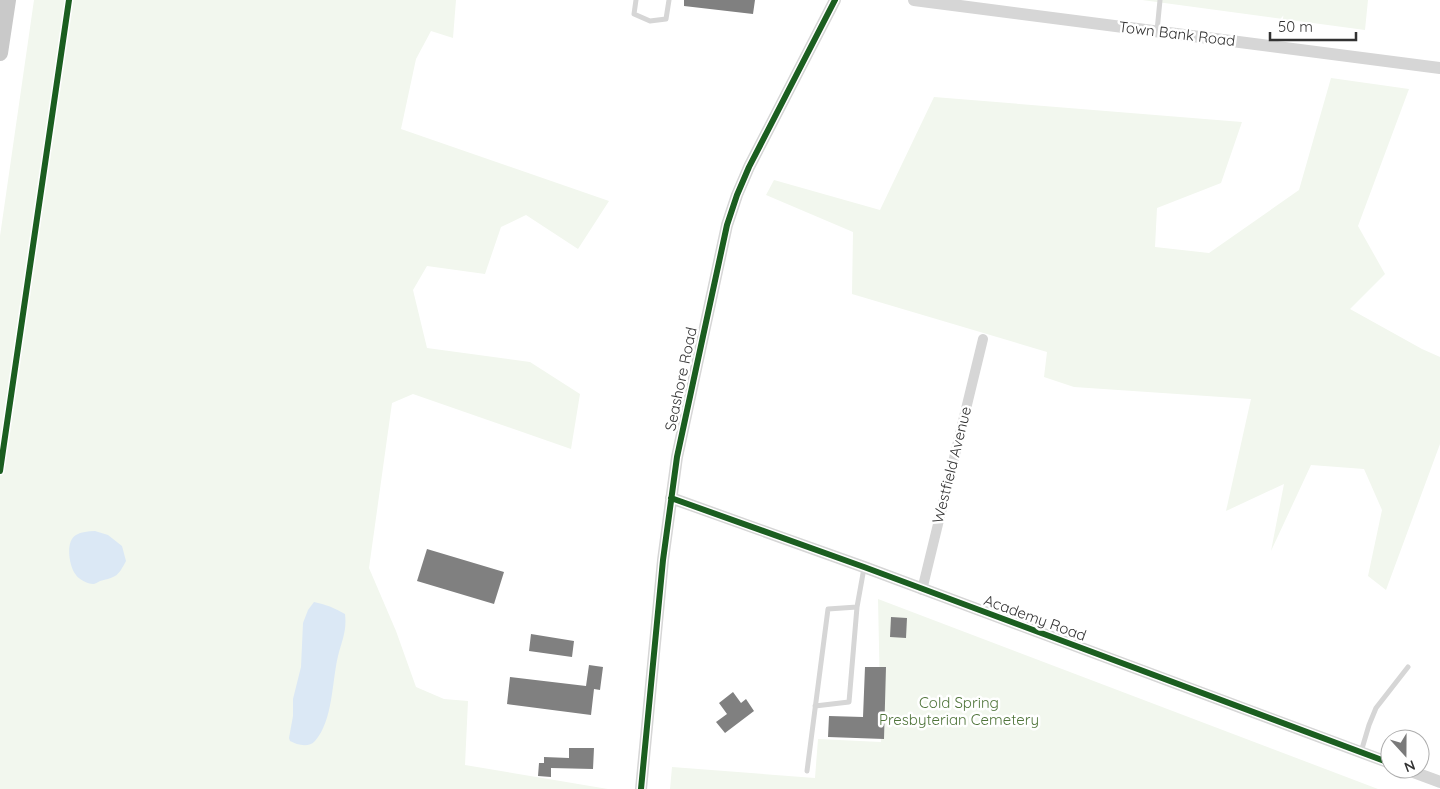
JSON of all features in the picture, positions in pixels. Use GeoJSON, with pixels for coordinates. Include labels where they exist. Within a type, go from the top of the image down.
{"type":"FeatureCollection","features":[{"type":"Feature","properties":{"kind":"main road"},"geometry":{"type":"LineString","coordinates":[[0,53],[8,0]]}},
{"type":"Feature","properties":{"kind":"street","name":"Seashore Road"},"geometry":{"type":"LineString","coordinates":[[641,789],[664,560],[677,457],[727,225],[749,167],[835,0]]}},
{"type":"Feature","properties":{"kind":"street","name":"Town Bank Road"},"geometry":{"type":"LineString","coordinates":[[914,0],[1440,68]]}},
{"type":"Feature","properties":{"kind":"street","name":"Westfield Avenue"},"geometry":{"type":"LineString","coordinates":[[922,590],[983,340]]}},
{"type":"Feature","properties":{"kind":"street","name":"Academy Road"},"geometry":{"type":"LineString","coordinates":[[672,498],[864,567],[1380,760]]}},
{"type":"Feature","properties":{"kind":"lane"},"geometry":{"type":"LineString","coordinates":[[636,0],[634,14],[650,20],[666,19],[669,0]]}},
{"type":"Feature","properties":{"kind":"lane"},"geometry":{"type":"LineString","coordinates":[[1156,31],[1160,0]]}},
{"type":"Feature","properties":{"kind":"lane"},"geometry":{"type":"LineString","coordinates":[[815,706],[849,702],[857,607],[864,567]]}},
{"type":"Feature","properties":{"kind":"lane"},"geometry":{"type":"LineString","coordinates":[[807,771],[828,609],[857,607]]}},
{"type":"Feature","properties":{"kind":"lane"},"geometry":{"type":"LineString","coordinates":[[1360,752],[1376,708],[1408,666]]}},
{"type":"Feature","properties":{"kind":"green space"},"geometry":{"type":"Polygon","coordinates":[[[34,0],[456,0],[453,38],[431,31],[416,59],[401,129],[609,201],[578,249],[526,215],[501,227],[485,274],[427,266],[413,290],[427,348],[530,362],[580,394],[571,449],[413,394],[392,403],[369,568],[396,631],[416,687],[444,699],[468,701],[465,765],[608,789],[0,789],[0,236],[34,0]]]}},
{"type":"Feature","properties":{"kind":"green space"},"geometry":{"type":"Polygon","coordinates":[[[1142,0],[1368,0],[1365,30],[1142,0]]]}},
{"type":"Feature","properties":{"kind":"green space"},"geometry":{"type":"Polygon","coordinates":[[[1331,78],[1409,89],[1358,226],[1385,274],[1350,309],[1440,357],[1440,444],[1386,590],[1368,576],[1382,510],[1364,469],[1311,465],[1271,551],[1284,484],[1226,511],[1251,399],[1074,387],[1044,377],[1047,352],[852,294],[853,232],[766,195],[774,180],[880,210],[934,97],[1242,122],[1221,183],[1157,208],[1155,247],[1209,253],[1299,190],[1331,78]]]}},
{"type":"Feature","properties":{"kind":"green space","name":"Cold Spring Presbyterian Cemetery"},"geometry":{"type":"Polygon","coordinates":[[[878,599],[1378,789],[670,789],[672,767],[815,778],[818,739],[881,742],[878,599]]]}},
{"type":"Feature","properties":{"kind":"shaded area"},"geometry":{"type":"Polygon","coordinates":[[[95,531],[108,535],[122,546],[126,561],[116,575],[93,584],[83,581],[76,575],[70,560],[69,548],[76,535],[95,531]]]}},
{"type":"Feature","properties":{"kind":"shaded area"},"geometry":{"type":"Polygon","coordinates":[[[314,602],[330,606],[345,614],[345,625],[329,712],[321,733],[315,741],[310,745],[303,745],[290,741],[289,738],[293,716],[293,699],[301,667],[303,623],[308,610],[314,602]]]}},
{"type":"Feature","properties":{"kind":"building"},"geometry":{"type":"Polygon","coordinates":[[[684,0],[755,0],[753,14],[684,6],[684,0]]]}},
{"type":"Feature","properties":{"kind":"building"},"geometry":{"type":"Polygon","coordinates":[[[427,549],[504,572],[494,604],[417,581],[427,549]]]}},
{"type":"Feature","properties":{"kind":"building"},"geometry":{"type":"Polygon","coordinates":[[[891,617],[907,618],[906,638],[890,637],[891,617]]]}},
{"type":"Feature","properties":{"kind":"building"},"geometry":{"type":"Polygon","coordinates":[[[531,634],[574,641],[572,657],[529,651],[531,634]]]}},
{"type":"Feature","properties":{"kind":"building"},"geometry":{"type":"Polygon","coordinates":[[[589,665],[603,667],[600,690],[594,689],[591,715],[507,704],[510,677],[586,686],[589,665]]]}},
{"type":"Feature","properties":{"kind":"building"},"geometry":{"type":"Polygon","coordinates":[[[865,667],[886,667],[884,739],[828,737],[829,716],[863,717],[865,667]]]}},
{"type":"Feature","properties":{"kind":"building"},"geometry":{"type":"Polygon","coordinates":[[[733,692],[741,703],[746,699],[754,711],[725,733],[716,722],[727,714],[719,703],[733,692]]]}},
{"type":"Feature","properties":{"kind":"building"},"geometry":{"type":"Polygon","coordinates":[[[569,748],[594,748],[593,769],[551,768],[551,777],[538,776],[539,763],[544,763],[544,757],[569,758],[569,748]]]}},
{"type":"Feature","properties":{"kind":"cycle path"},"geometry":{"type":"LineString","coordinates":[[0,471],[69,0]]}},
{"type":"Feature","properties":{"kind":"cycle path"},"geometry":{"type":"LineString","coordinates":[[641,789],[663,560],[677,457],[727,225],[749,167],[835,0]]}},
{"type":"Feature","properties":{"kind":"cycle path"},"geometry":{"type":"LineString","coordinates":[[671,498],[864,567],[1380,759]]}}]}
